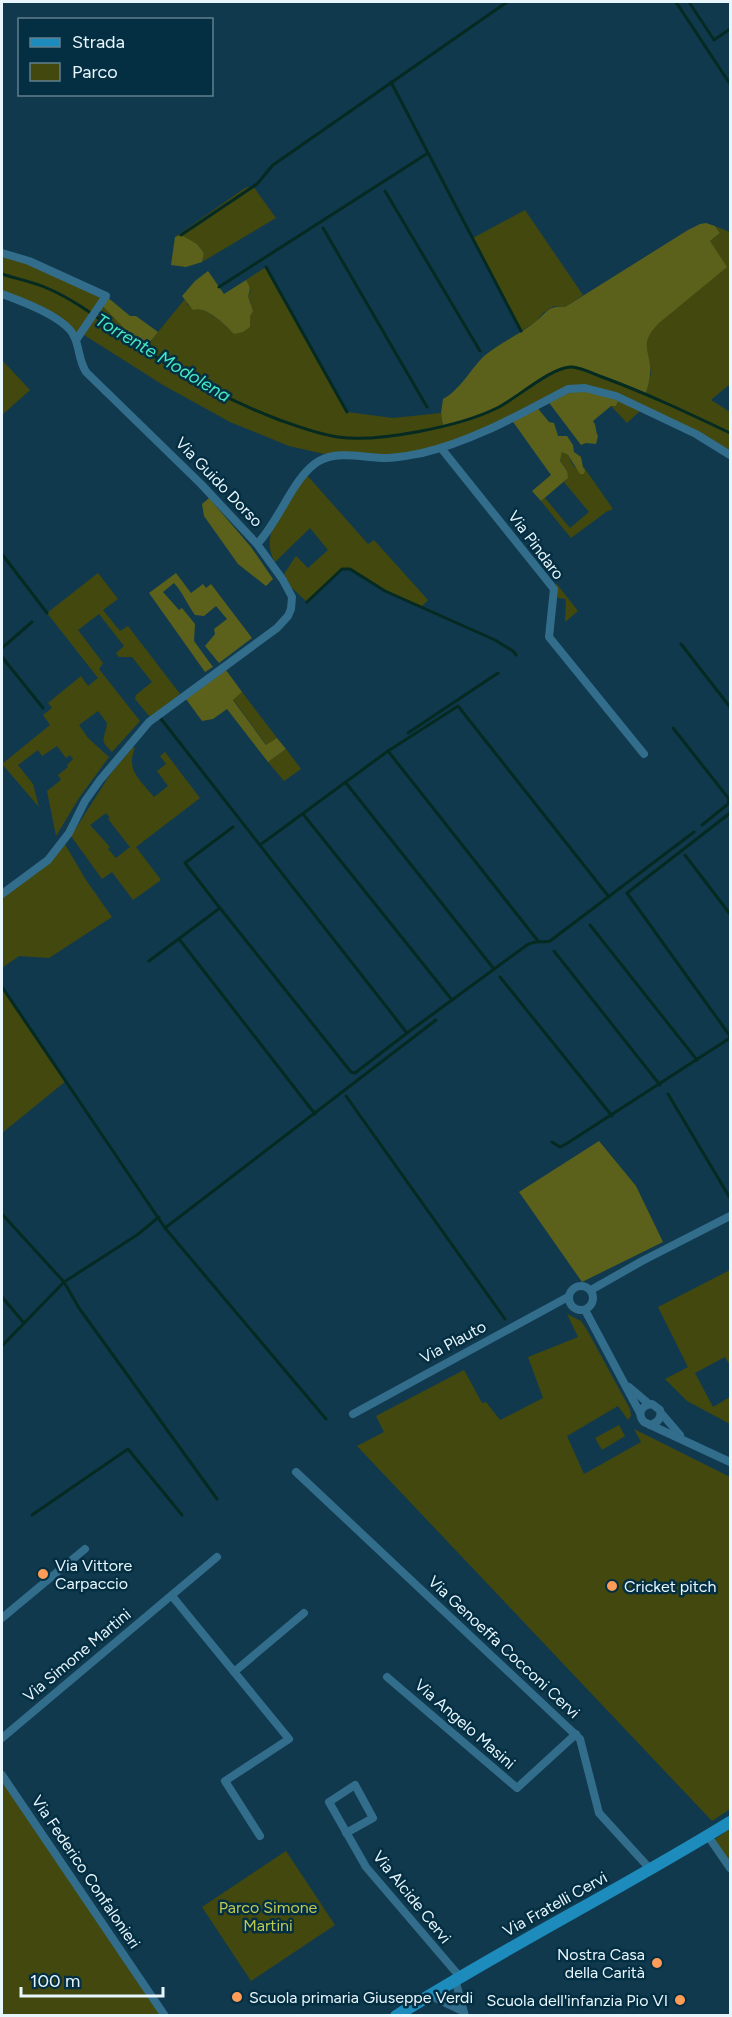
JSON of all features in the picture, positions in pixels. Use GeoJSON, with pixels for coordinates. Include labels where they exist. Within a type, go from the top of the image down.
{"type":"FeatureCollection","features":[{"type":"Feature","properties":{"kind":"main road","name":"Via Fratelli Cervi"},"geometry":{"type":"LineString","coordinates":[[396,2016],[458,1978],[651,1870],[730,1822]]}},
{"type":"Feature","properties":{"kind":"street"},"geometry":{"type":"LineString","coordinates":[[2,253],[29,261],[106,296],[75,340]]}},
{"type":"Feature","properties":{"kind":"street","name":"Via Guido Dorso"},"geometry":{"type":"LineString","coordinates":[[2,294],[49,315],[72,333],[80,361],[86,372],[201,483],[257,544],[273,525],[307,470],[320,460],[333,456],[397,457],[441,448],[503,423],[568,389],[585,388],[616,396],[696,434],[730,455]]}},
{"type":"Feature","properties":{"kind":"street","name":"Via Pindaro"},"geometry":{"type":"LineString","coordinates":[[441,448],[554,589],[549,637],[644,754]]}},
{"type":"Feature","properties":{"kind":"street"},"geometry":{"type":"LineString","coordinates":[[2,894],[48,860],[69,833],[85,801],[100,780],[149,722],[277,628],[288,616],[292,597],[283,580],[257,544]]}},
{"type":"Feature","properties":{"kind":"street","name":"Via Plauto"},"geometry":{"type":"LineString","coordinates":[[352,1414],[568,1297],[572,1289],[582,1285],[591,1290],[730,1216]]}},
{"type":"Feature","properties":{"kind":"street"},"geometry":{"type":"LineString","coordinates":[[585,1310],[592,1302],[591,1290]]}},
{"type":"Feature","properties":{"kind":"street"},"geometry":{"type":"LineString","coordinates":[[568,1297],[573,1307],[585,1310]]}},
{"type":"Feature","properties":{"kind":"street"},"geometry":{"type":"LineString","coordinates":[[585,1310],[642,1420],[730,1462]]}},
{"type":"Feature","properties":{"kind":"street"},"geometry":{"type":"LineString","coordinates":[[622,1380],[634,1393],[649,1404],[658,1407],[675,1431],[690,1442]]}},
{"type":"Feature","properties":{"kind":"street"},"geometry":{"type":"LineString","coordinates":[[640,1413],[643,1407],[649,1404]]}},
{"type":"Feature","properties":{"kind":"street"},"geometry":{"type":"LineString","coordinates":[[650,1425],[657,1422],[661,1413]]}},
{"type":"Feature","properties":{"kind":"street","name":"Via Genoeffa Cocconi Cervi"},"geometry":{"type":"LineString","coordinates":[[296,1472],[576,1734],[580,1739],[599,1813],[651,1870]]}},
{"type":"Feature","properties":{"kind":"street"},"geometry":{"type":"LineString","coordinates":[[2,1618],[85,1549]]}},
{"type":"Feature","properties":{"kind":"street","name":"Via Simone Martini"},"geometry":{"type":"LineString","coordinates":[[2,1738],[217,1557]]}},
{"type":"Feature","properties":{"kind":"street"},"geometry":{"type":"LineString","coordinates":[[172,1596],[289,1739],[225,1781],[260,1836]]}},
{"type":"Feature","properties":{"kind":"street"},"geometry":{"type":"LineString","coordinates":[[234,1672],[304,1613]]}},
{"type":"Feature","properties":{"kind":"street","name":"Via Angelo Masini"},"geometry":{"type":"LineString","coordinates":[[387,1677],[517,1788],[576,1734]]}},
{"type":"Feature","properties":{"kind":"street","name":"Via Federico Confalonieri"},"geometry":{"type":"LineString","coordinates":[[2,1775],[165,2016]]}},
{"type":"Feature","properties":{"kind":"street","name":"Via Alcide Cervi"},"geometry":{"type":"LineString","coordinates":[[346,1833],[373,1818],[355,1785],[328,1802],[346,1833],[366,1867],[458,1978]]}},
{"type":"Feature","properties":{"kind":"street"},"geometry":{"type":"LineString","coordinates":[[708,1836],[730,1868]]}},
{"type":"Feature","properties":{"kind":"street"},"geometry":{"type":"LineString","coordinates":[[458,1978],[464,2013]]}},
{"type":"Feature","properties":{"kind":"street"},"geometry":{"type":"LineString","coordinates":[[429,1995],[464,2013]]}},
{"type":"Feature","properties":{"kind":"green space"},"geometry":{"type":"Polygon","coordinates":[[[253,186],[276,218],[202,262],[204,253],[197,244],[181,236],[175,237],[245,188],[253,186]]]}},
{"type":"Feature","properties":{"kind":"green space"},"geometry":{"type":"Polygon","coordinates":[[[525,210],[583,295],[565,307],[554,306],[543,313],[536,322],[521,331],[473,238],[525,210]]]}},
{"type":"Feature","properties":{"kind":"green space"},"geometry":{"type":"Polygon","coordinates":[[[706,223],[715,226],[720,233],[710,241],[727,267],[652,331],[647,343],[650,379],[646,394],[589,371],[572,367],[564,368],[545,376],[493,410],[443,426],[441,413],[443,399],[460,385],[484,356],[554,307],[565,307],[688,230],[706,223]]]}},
{"type":"Feature","properties":{"kind":"green space"},"geometry":{"type":"Polygon","coordinates":[[[715,226],[730,232],[730,384],[711,400],[730,412],[730,455],[643,408],[627,423],[611,406],[585,388],[459,442],[397,457],[333,456],[289,446],[230,422],[163,385],[81,333],[76,340],[62,324],[2,294],[2,253],[106,296],[144,349],[185,299],[188,305],[202,309],[234,334],[246,322],[250,313],[248,296],[251,291],[246,280],[266,267],[347,412],[393,418],[441,413],[443,426],[493,410],[545,376],[564,368],[572,367],[589,371],[646,394],[651,373],[646,350],[648,337],[710,241],[720,233],[715,226]]]}},
{"type":"Feature","properties":{"kind":"green space"},"geometry":{"type":"Polygon","coordinates":[[[181,235],[197,244],[204,253],[202,262],[186,267],[171,265],[175,237],[181,235]]]}},
{"type":"Feature","properties":{"kind":"green space"},"geometry":{"type":"Polygon","coordinates":[[[208,271],[224,294],[246,280],[253,311],[250,316],[250,327],[243,332],[234,334],[204,310],[193,310],[182,296],[195,281],[208,271]]]}},
{"type":"Feature","properties":{"kind":"green space"},"geometry":{"type":"Polygon","coordinates":[[[106,296],[130,316],[136,316],[158,332],[144,349],[100,303],[106,296]]]}},
{"type":"Feature","properties":{"kind":"green space"},"geometry":{"type":"Polygon","coordinates":[[[2,360],[30,390],[2,415],[2,360]]]}},
{"type":"Feature","properties":{"kind":"green space"},"geometry":{"type":"Polygon","coordinates":[[[585,388],[618,401],[616,406],[611,406],[593,421],[598,436],[596,444],[581,445],[547,400],[585,388]]]}},
{"type":"Feature","properties":{"kind":"green space"},"geometry":{"type":"Polygon","coordinates":[[[536,406],[549,422],[554,423],[558,436],[567,436],[573,445],[574,452],[581,457],[585,470],[584,474],[580,474],[568,455],[562,452],[560,461],[567,471],[568,478],[541,501],[532,491],[551,475],[511,419],[536,406]]]}},
{"type":"Feature","properties":{"kind":"green space"},"geometry":{"type":"Polygon","coordinates":[[[562,452],[568,455],[574,467],[585,470],[583,466],[613,509],[571,538],[541,501],[545,498],[570,528],[589,512],[564,482],[567,471],[560,461],[562,452]]]}},
{"type":"Feature","properties":{"kind":"green space"},"geometry":{"type":"Polygon","coordinates":[[[305,473],[368,544],[374,540],[428,600],[420,608],[385,591],[350,569],[342,569],[307,602],[292,588],[284,574],[296,556],[308,568],[328,550],[310,528],[275,562],[271,551],[270,539],[273,527],[284,504],[305,473]]]}},
{"type":"Feature","properties":{"kind":"green space"},"geometry":{"type":"Polygon","coordinates":[[[209,498],[251,547],[273,579],[266,586],[238,564],[204,516],[202,504],[209,498]]]}},
{"type":"Feature","properties":{"kind":"green space"},"geometry":{"type":"Polygon","coordinates":[[[98,573],[118,599],[103,610],[120,631],[128,626],[180,694],[150,717],[135,699],[136,695],[152,682],[132,657],[119,657],[116,653],[124,646],[99,614],[78,630],[103,663],[99,669],[140,721],[112,752],[104,742],[107,723],[98,711],[79,725],[88,738],[109,757],[79,798],[56,836],[47,791],[61,780],[58,775],[68,767],[67,765],[73,759],[70,755],[66,758],[57,746],[42,756],[38,750],[18,765],[33,784],[39,807],[2,764],[50,725],[43,715],[52,708],[48,703],[81,676],[88,686],[98,678],[47,613],[98,573]]]}},
{"type":"Feature","properties":{"kind":"green space"},"geometry":{"type":"Polygon","coordinates":[[[176,573],[191,593],[203,584],[206,588],[211,584],[252,638],[219,663],[205,646],[215,634],[214,629],[227,619],[216,606],[204,616],[195,615],[174,583],[163,592],[179,610],[182,608],[195,624],[194,641],[213,667],[205,672],[149,593],[176,573]]]}},
{"type":"Feature","properties":{"kind":"green space"},"geometry":{"type":"Polygon","coordinates":[[[556,583],[578,611],[565,622],[566,599],[558,598],[556,583]]]}},
{"type":"Feature","properties":{"kind":"green space"},"geometry":{"type":"Polygon","coordinates":[[[226,670],[242,692],[233,700],[266,745],[277,738],[286,749],[268,762],[227,709],[213,719],[202,721],[186,699],[226,670]]]}},
{"type":"Feature","properties":{"kind":"green space"},"geometry":{"type":"Polygon","coordinates":[[[242,692],[277,738],[267,746],[233,699],[242,692]]]}},
{"type":"Feature","properties":{"kind":"green space"},"geometry":{"type":"Polygon","coordinates":[[[133,747],[135,748],[132,756],[133,769],[154,797],[168,786],[157,771],[166,764],[160,756],[165,752],[200,798],[136,847],[161,880],[133,900],[112,872],[102,879],[71,836],[111,773],[133,747]],[[106,813],[90,825],[110,847],[108,849],[116,858],[130,847],[108,819],[110,818],[106,813]]]}},
{"type":"Feature","properties":{"kind":"green space"},"geometry":{"type":"Polygon","coordinates":[[[286,749],[301,769],[284,781],[268,762],[286,749]]]}},
{"type":"Feature","properties":{"kind":"green space"},"geometry":{"type":"Polygon","coordinates":[[[63,841],[86,880],[112,917],[49,958],[19,956],[2,968],[2,894],[24,879],[63,841]]]}},
{"type":"Feature","properties":{"kind":"green space"},"geometry":{"type":"Polygon","coordinates":[[[2,987],[66,1081],[2,1133],[2,987]]]}},
{"type":"Feature","properties":{"kind":"green space"},"geometry":{"type":"Polygon","coordinates":[[[599,1141],[636,1186],[663,1242],[582,1282],[519,1192],[599,1141]]]}},
{"type":"Feature","properties":{"kind":"green space"},"geometry":{"type":"Polygon","coordinates":[[[730,1270],[730,1365],[725,1357],[695,1373],[713,1407],[730,1397],[730,1424],[687,1401],[665,1379],[688,1367],[658,1307],[730,1270]]]}},
{"type":"Feature","properties":{"kind":"green space"},"geometry":{"type":"Polygon","coordinates":[[[567,1314],[581,1321],[587,1330],[630,1409],[631,1416],[628,1420],[618,1406],[567,1436],[584,1474],[641,1442],[634,1429],[730,1477],[730,1809],[712,1821],[357,1446],[384,1432],[376,1416],[464,1370],[482,1403],[486,1402],[500,1420],[543,1398],[528,1357],[578,1337],[567,1314]]]}},
{"type":"Feature","properties":{"kind":"green space"},"geometry":{"type":"Polygon","coordinates":[[[619,1425],[625,1436],[602,1450],[595,1438],[619,1425]]]}},
{"type":"Feature","properties":{"kind":"green space"},"geometry":{"type":"Polygon","coordinates":[[[2,1775],[165,2015],[2,2015],[2,1775]]]}},
{"type":"Feature","properties":{"kind":"green space"},"geometry":{"type":"Polygon","coordinates":[[[730,1829],[730,1868],[712,1841],[730,1829]]]}},
{"type":"Feature","properties":{"kind":"green space","name":"Parco Simone Martini"},"geometry":{"type":"Polygon","coordinates":[[[286,1851],[335,1925],[251,1981],[202,1907],[286,1851]]]}},
{"type":"Feature","properties":{"kind":"waterway"},"geometry":{"type":"LineString","coordinates":[[181,235],[257,184],[273,165],[507,2]]}},
{"type":"Feature","properties":{"kind":"waterway"},"geometry":{"type":"LineString","coordinates":[[676,2],[730,84]]}},
{"type":"Feature","properties":{"kind":"waterway"},"geometry":{"type":"LineString","coordinates":[[689,2],[714,40],[730,29]]}},
{"type":"Feature","properties":{"kind":"waterway"},"geometry":{"type":"LineString","coordinates":[[391,82],[521,331]]}},
{"type":"Feature","properties":{"kind":"waterway"},"geometry":{"type":"LineString","coordinates":[[219,287],[428,153]]}},
{"type":"Feature","properties":{"kind":"waterway"},"geometry":{"type":"LineString","coordinates":[[385,191],[480,351]]}},
{"type":"Feature","properties":{"kind":"waterway"},"geometry":{"type":"LineString","coordinates":[[323,228],[427,407]]}},
{"type":"Feature","properties":{"kind":"waterway"},"geometry":{"type":"LineString","coordinates":[[266,267],[347,412]]}},
{"type":"Feature","properties":{"kind":"waterway","name":"Torrente Modolena"},"geometry":{"type":"LineString","coordinates":[[2,274],[37,284],[61,295],[170,367],[222,395],[258,412],[330,436],[375,438],[463,421],[505,404],[544,377],[572,367],[580,368],[635,390],[730,433]]}},
{"type":"Feature","properties":{"kind":"waterway"},"geometry":{"type":"LineString","coordinates":[[2,554],[47,613]]}},
{"type":"Feature","properties":{"kind":"waterway"},"geometry":{"type":"LineString","coordinates":[[307,602],[342,569],[350,569],[385,591],[495,640],[516,655]]}},
{"type":"Feature","properties":{"kind":"waterway"},"geometry":{"type":"LineString","coordinates":[[2,648],[32,622]]}},
{"type":"Feature","properties":{"kind":"waterway"},"geometry":{"type":"LineString","coordinates":[[681,644],[730,707]]}},
{"type":"Feature","properties":{"kind":"waterway"},"geometry":{"type":"LineString","coordinates":[[2,657],[43,708]]}},
{"type":"Feature","properties":{"kind":"waterway"},"geometry":{"type":"LineString","coordinates":[[408,733],[498,673]]}},
{"type":"Feature","properties":{"kind":"waterway"},"geometry":{"type":"LineString","coordinates":[[260,845],[388,751],[458,706],[609,897]]}},
{"type":"Feature","properties":{"kind":"waterway"},"geometry":{"type":"LineString","coordinates":[[158,715],[407,1033]]}},
{"type":"Feature","properties":{"kind":"waterway"},"geometry":{"type":"LineString","coordinates":[[673,728],[729,799],[728,804],[702,825]]}},
{"type":"Feature","properties":{"kind":"waterway"},"geometry":{"type":"LineString","coordinates":[[388,751],[538,941]]}},
{"type":"Feature","properties":{"kind":"waterway"},"geometry":{"type":"LineString","coordinates":[[346,783],[494,969]]}},
{"type":"Feature","properties":{"kind":"waterway"},"geometry":{"type":"LineString","coordinates":[[730,813],[627,893],[730,1036]]}},
{"type":"Feature","properties":{"kind":"waterway"},"geometry":{"type":"LineString","coordinates":[[303,814],[452,1000]]}},
{"type":"Feature","properties":{"kind":"waterway"},"geometry":{"type":"LineString","coordinates":[[219,907],[185,863],[233,827]]}},
{"type":"Feature","properties":{"kind":"waterway"},"geometry":{"type":"LineString","coordinates":[[149,961],[220,908],[351,1072],[355,1073],[527,945],[550,941],[694,832]]}},
{"type":"Feature","properties":{"kind":"waterway"},"geometry":{"type":"LineString","coordinates":[[685,855],[730,914]]}},
{"type":"Feature","properties":{"kind":"waterway"},"geometry":{"type":"LineString","coordinates":[[590,925],[697,1060]]}},
{"type":"Feature","properties":{"kind":"waterway"},"geometry":{"type":"LineString","coordinates":[[179,939],[315,1114]]}},
{"type":"Feature","properties":{"kind":"waterway"},"geometry":{"type":"LineString","coordinates":[[554,951],[660,1085]]}},
{"type":"Feature","properties":{"kind":"waterway"},"geometry":{"type":"LineString","coordinates":[[500,977],[612,1116]]}},
{"type":"Feature","properties":{"kind":"waterway"},"geometry":{"type":"LineString","coordinates":[[2,987],[165,1228],[326,1419]]}},
{"type":"Feature","properties":{"kind":"waterway"},"geometry":{"type":"LineString","coordinates":[[165,1228],[436,1020]]}},
{"type":"Feature","properties":{"kind":"waterway"},"geometry":{"type":"LineString","coordinates":[[552,1142],[560,1147],[566,1144],[730,1038]]}},
{"type":"Feature","properties":{"kind":"waterway"},"geometry":{"type":"LineString","coordinates":[[668,1094],[730,1198]]}},
{"type":"Feature","properties":{"kind":"waterway"},"geometry":{"type":"LineString","coordinates":[[346,1096],[505,1319]]}},
{"type":"Feature","properties":{"kind":"waterway"},"geometry":{"type":"LineString","coordinates":[[2,1214],[64,1282],[2,1346]]}},
{"type":"Feature","properties":{"kind":"waterway"},"geometry":{"type":"LineString","coordinates":[[159,1217],[137,1235],[64,1282],[79,1308],[217,1499]]}},
{"type":"Feature","properties":{"kind":"waterway"},"geometry":{"type":"LineString","coordinates":[[2,1297],[24,1323]]}},
{"type":"Feature","properties":{"kind":"waterway"},"geometry":{"type":"LineString","coordinates":[[32,1515],[128,1449],[182,1515]]}},
{"type":"Feature","properties":{"kind":"place","name":"Via Vittore Carpaccio"},"geometry":{"type":"Point","coordinates":[43,1574]}},
{"type":"Feature","properties":{"kind":"place","name":"Cricket pitch"},"geometry":{"type":"Point","coordinates":[612,1586]}},
{"type":"Feature","properties":{"kind":"place","name":"Nostra Casa della Carità"},"geometry":{"type":"Point","coordinates":[657,1963]}},
{"type":"Feature","properties":{"kind":"place","name":"Scuola primaria Giuseppe Verdi"},"geometry":{"type":"Point","coordinates":[237,1997]}},
{"type":"Feature","properties":{"kind":"place","name":"Scuola dell'infanzia Pio VI"},"geometry":{"type":"Point","coordinates":[680,2000]}}]}
